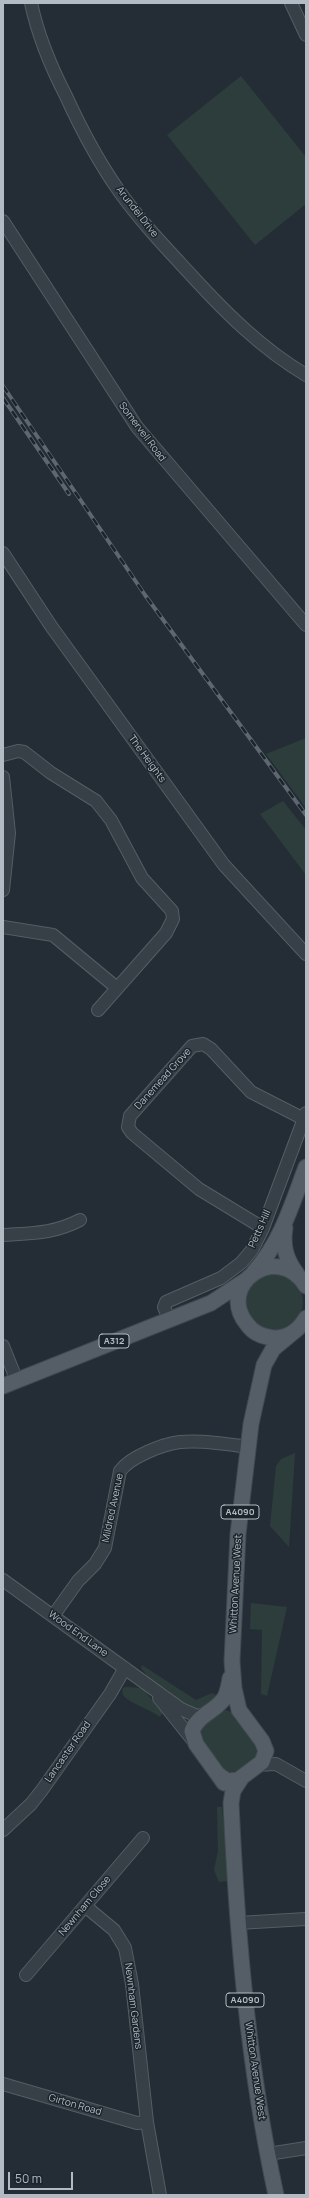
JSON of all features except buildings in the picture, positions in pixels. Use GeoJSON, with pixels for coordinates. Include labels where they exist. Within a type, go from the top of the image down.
{"type":"FeatureCollection","features":[{"type":"Feature","properties":{"kind":"main road","name":"Petts Hill"},"geometry":{"type":"LineString","coordinates":[[10,1383],[211,1303],[249,1277],[272,1249],[288,1215],[306,1167]]}},
{"type":"Feature","properties":{"kind":"main road","name":"Petts Hill"},"geometry":{"type":"LineString","coordinates":[[288,1215],[284,1233],[284,1250],[290,1263],[304,1283]]}},
{"type":"Feature","properties":{"kind":"main road"},"geometry":{"type":"LineString","coordinates":[[246,1324],[238,1303],[240,1291],[249,1277],[264,1267],[279,1266],[304,1283]]}},
{"type":"Feature","properties":{"kind":"main road"},"geometry":{"type":"LineString","coordinates":[[211,1303],[227,1304],[246,1324],[262,1336],[276,1338],[302,1324]]}},
{"type":"Feature","properties":{"kind":"main road","name":"Whitton Avenue West"},"geometry":{"type":"LineString","coordinates":[[246,1324],[264,1347],[264,1365],[248,1447],[238,1534],[232,1661],[234,1688],[239,1710],[262,1741]]}},
{"type":"Feature","properties":{"kind":"main road","name":"Whitton Avenue West"},"geometry":{"type":"LineString","coordinates":[[264,1365],[273,1349],[302,1324]]}},
{"type":"Feature","properties":{"kind":"main road","name":"Whitton Avenue West"},"geometry":{"type":"LineString","coordinates":[[205,1714],[218,1705],[226,1696],[232,1661]]}},
{"type":"Feature","properties":{"kind":"main road"},"geometry":{"type":"LineString","coordinates":[[218,1705],[227,1702],[232,1703],[239,1710]]}},
{"type":"Feature","properties":{"kind":"main road"},"geometry":{"type":"LineString","coordinates":[[196,1744],[192,1730],[194,1724],[205,1714]]}},
{"type":"Feature","properties":{"kind":"main road"},"geometry":{"type":"LineString","coordinates":[[219,1775],[228,1781],[233,1781],[262,1762],[266,1751],[262,1741]]}},
{"type":"Feature","properties":{"kind":"main road","name":"Wood End Lane"},"geometry":{"type":"LineString","coordinates":[[196,1744],[209,1762]]}},
{"type":"Feature","properties":{"kind":"main road","name":"Whitton Avenue West"},"geometry":{"type":"LineString","coordinates":[[209,1762],[219,1775],[228,1791],[231,1803],[238,1923],[251,2049],[276,2195]]}},
{"type":"Feature","properties":{"kind":"main road","name":"Whitton Avenue West"},"geometry":{"type":"LineString","coordinates":[[231,1803],[233,1791],[242,1776]]}},
{"type":"Feature","properties":{"kind":"street","name":"Arundel Drive"},"geometry":{"type":"LineString","coordinates":[[31,3],[36,23],[56,78],[82,129],[119,191],[157,238],[236,322],[269,350],[306,375]]}},
{"type":"Feature","properties":{"kind":"street"},"geometry":{"type":"LineString","coordinates":[[291,3],[306,35]]}},
{"type":"Feature","properties":{"kind":"street","name":"Somervell Road"},"geometry":{"type":"LineString","coordinates":[[3,221],[137,427],[306,625]]}},
{"type":"Feature","properties":{"kind":"street","name":"The Heights"},"geometry":{"type":"LineString","coordinates":[[3,553],[51,626],[224,864],[306,954]]}},
{"type":"Feature","properties":{"kind":"street"},"geometry":{"type":"LineString","coordinates":[[3,755],[18,751],[24,752],[51,773],[96,801],[111,820],[142,878],[172,910],[173,919],[168,929],[98,1010]]}},
{"type":"Feature","properties":{"kind":"street"},"geometry":{"type":"LineString","coordinates":[[3,777],[9,833],[3,890]]}},
{"type":"Feature","properties":{"kind":"street"},"geometry":{"type":"LineString","coordinates":[[3,927],[53,935],[117,988]]}},
{"type":"Feature","properties":{"kind":"street","name":"Danemead Grove"},"geometry":{"type":"LineString","coordinates":[[263,1228],[199,1190],[132,1133],[128,1127],[130,1116],[192,1046],[198,1044],[203,1044],[211,1049],[251,1092],[305,1116]]}},
{"type":"Feature","properties":{"kind":"street","name":"Petts Hill"},"geometry":{"type":"LineString","coordinates":[[170,1319],[164,1307],[166,1302],[210,1284],[235,1268],[252,1250],[263,1228],[305,1116]]}},
{"type":"Feature","properties":{"kind":"street"},"geometry":{"type":"LineString","coordinates":[[3,1235],[50,1232],[62,1229],[80,1220]]}},
{"type":"Feature","properties":{"kind":"street"},"geometry":{"type":"LineString","coordinates":[[3,1346],[10,1383]]}},
{"type":"Feature","properties":{"kind":"street","name":"Mildred Avenue"},"geometry":{"type":"LineString","coordinates":[[53,1616],[78,1581],[101,1556],[105,1548],[120,1471],[125,1464],[132,1459],[181,1442],[248,1447]]}},
{"type":"Feature","properties":{"kind":"street","name":"Wood End Lane"},"geometry":{"type":"LineString","coordinates":[[3,1580],[152,1689],[186,1712],[197,1716],[205,1714]]}},
{"type":"Feature","properties":{"kind":"street","name":"Lancaster Road"},"geometry":{"type":"LineString","coordinates":[[3,1830],[31,1804],[42,1790],[110,1694],[125,1668]]}},
{"type":"Feature","properties":{"kind":"street","name":"Wood End Lane"},"geometry":{"type":"LineString","coordinates":[[152,1689],[196,1744]]}},
{"type":"Feature","properties":{"kind":"street"},"geometry":{"type":"LineString","coordinates":[[262,1741],[278,1762],[306,1782]]}},
{"type":"Feature","properties":{"kind":"street"},"geometry":{"type":"LineString","coordinates":[[257,1765],[271,1763],[285,1768]]}},
{"type":"Feature","properties":{"kind":"street","name":"Newnham Close"},"geometry":{"type":"LineString","coordinates":[[26,1975],[143,1838]]}},
{"type":"Feature","properties":{"kind":"street","name":"Newnham Gardens"},"geometry":{"type":"LineString","coordinates":[[85,1906],[114,1930],[125,1948],[132,1984],[147,2122],[160,2195]]}},
{"type":"Feature","properties":{"kind":"street"},"geometry":{"type":"LineString","coordinates":[[238,1923],[306,1919]]}},
{"type":"Feature","properties":{"kind":"street","name":"Girton Road"},"geometry":{"type":"LineString","coordinates":[[3,2084],[137,2123],[147,2122]]}},
{"type":"Feature","properties":{"kind":"street"},"geometry":{"type":"LineString","coordinates":[[268,2154],[306,2148]]}},
{"type":"Feature","properties":{"kind":"shaded area"},"geometry":{"type":"Polygon","coordinates":[[[241,76],[306,157],[306,204],[255,245],[167,135],[241,76]]]}},
{"type":"Feature","properties":{"kind":"shaded area"},"geometry":{"type":"Polygon","coordinates":[[[306,738],[306,808],[266,754],[306,738]]]}},
{"type":"Feature","properties":{"kind":"shaded area"},"geometry":{"type":"Polygon","coordinates":[[[283,801],[306,830],[306,875],[260,814],[283,801]]]}},
{"type":"Feature","properties":{"kind":"shaded area"},"geometry":{"type":"Polygon","coordinates":[[[274,1273],[285,1275],[298,1286],[301,1291],[303,1302],[301,1313],[290,1326],[285,1329],[274,1331],[263,1329],[250,1318],[247,1313],[245,1302],[247,1291],[258,1278],[263,1275],[274,1273]]]}},
{"type":"Feature","properties":{"kind":"shaded area"},"geometry":{"type":"Polygon","coordinates":[[[295,1453],[289,1547],[270,1526],[276,1466],[281,1459],[295,1453]]]}},
{"type":"Feature","properties":{"kind":"shaded area"},"geometry":{"type":"Polygon","coordinates":[[[251,1603],[287,1607],[267,1696],[261,1694],[262,1630],[250,1629],[251,1603]]]}},
{"type":"Feature","properties":{"kind":"shaded area"},"geometry":{"type":"Polygon","coordinates":[[[142,1665],[196,1700],[212,1693],[216,1695],[207,1706],[199,1710],[192,1709],[163,1687],[154,1684],[141,1668],[142,1665]]]}},
{"type":"Feature","properties":{"kind":"shaded area"},"geometry":{"type":"Polygon","coordinates":[[[123,1688],[142,1688],[163,1712],[160,1717],[128,1700],[122,1693],[123,1688]]]}},
{"type":"Feature","properties":{"kind":"shaded area"},"geometry":{"type":"Polygon","coordinates":[[[226,1710],[235,1716],[250,1733],[259,1750],[255,1758],[238,1771],[228,1773],[224,1771],[201,1741],[199,1729],[222,1711],[226,1710]]]}},
{"type":"Feature","properties":{"kind":"shaded area"},"geometry":{"type":"Polygon","coordinates":[[[217,1807],[222,1807],[229,1874],[227,1881],[219,1882],[214,1870],[218,1851],[217,1807]]]}},
{"type":"Feature","properties":{"kind":"railway"},"geometry":{"type":"LineString","coordinates":[[3,386],[145,595],[306,815]]}},
{"type":"Feature","properties":{"kind":"railway"},"geometry":{"type":"LineString","coordinates":[[3,398],[69,494]]}}]}
